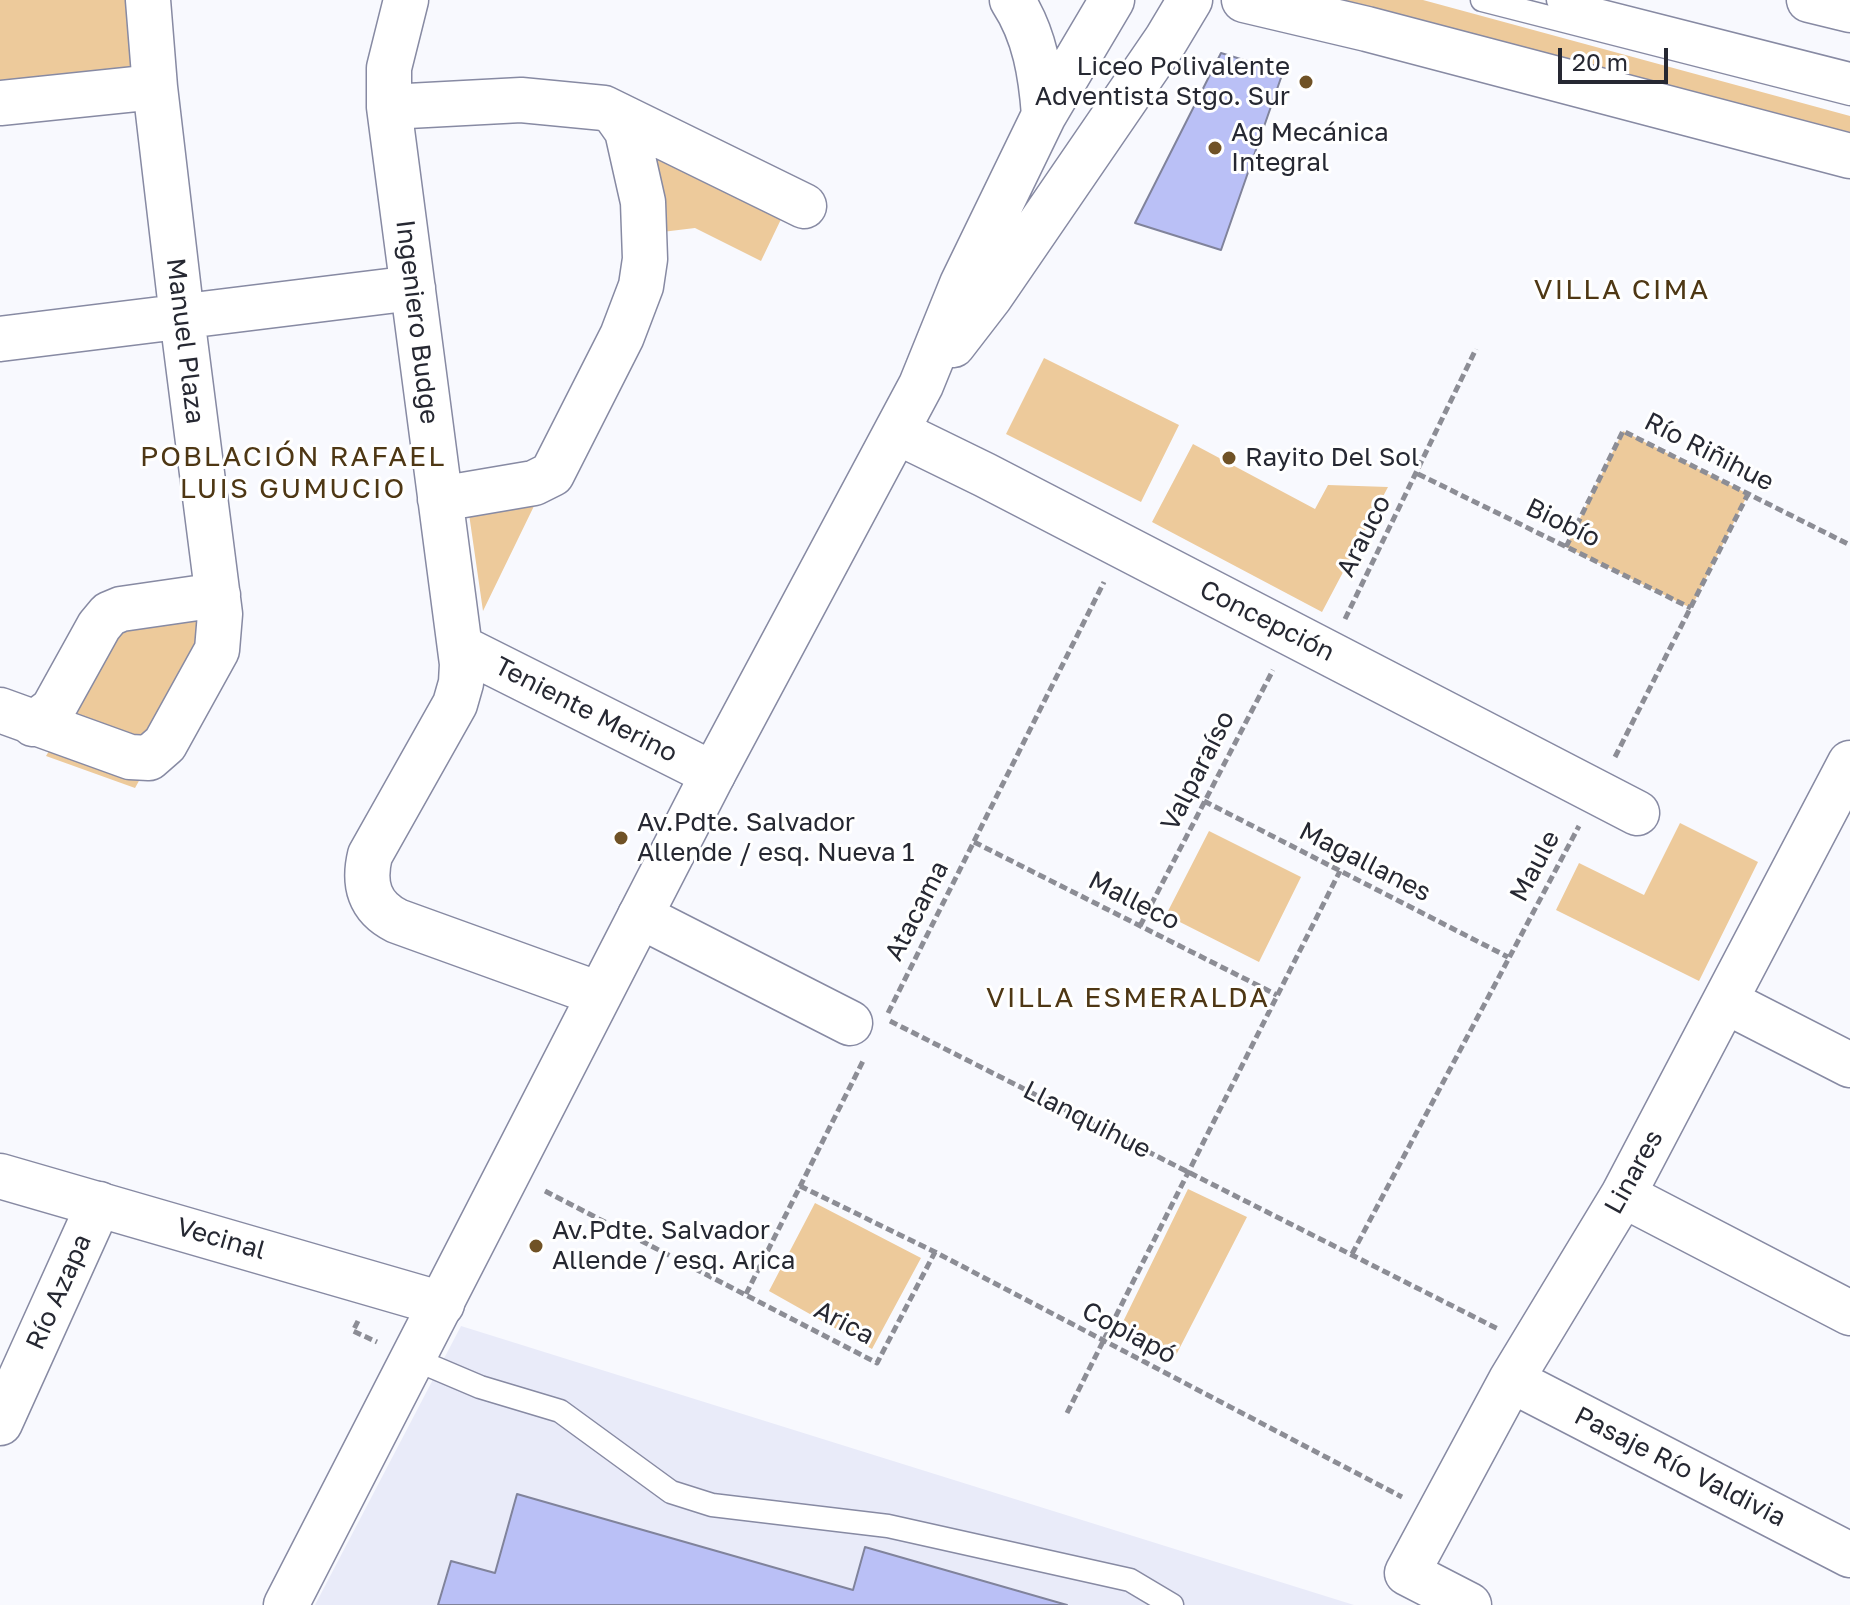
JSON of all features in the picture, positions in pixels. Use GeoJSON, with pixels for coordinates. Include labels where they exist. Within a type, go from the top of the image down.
{"type":"FeatureCollection","features":[{"type":"Feature","properties":{"kind":"street","name":"Manuel Plaza"},"geometry":{"type":"LineString","coordinates":[[16,717],[130,757],[149,758],[165,744],[217,650],[221,625],[218,595],[182,317],[148,0]]}},
{"type":"Feature","properties":{"kind":"street","name":"Ingeniero Budge"},"geometry":{"type":"LineString","coordinates":[[406,0],[389,68],[389,107],[460,647],[461,683],[455,704],[370,855],[367,867],[369,896],[385,916],[599,994]]}},
{"type":"Feature","properties":{"kind":"street"},"geometry":{"type":"LineString","coordinates":[[1012,0],[1021,12],[1038,65],[1044,115]]}},
{"type":"Feature","properties":{"kind":"street"},"geometry":{"type":"LineString","coordinates":[[286,1605],[713,774],[921,385],[962,284],[1044,115],[1112,0]]}},
{"type":"Feature","properties":{"kind":"street"},"geometry":{"type":"LineString","coordinates":[[921,385],[990,297],[1166,40],[1190,0]]}},
{"type":"Feature","properties":{"kind":"street"},"geometry":{"type":"LineString","coordinates":[[1244,0],[1367,29],[1850,156]]}},
{"type":"Feature","properties":{"kind":"street"},"geometry":{"type":"LineString","coordinates":[[1809,0],[1850,10]]}},
{"type":"Feature","properties":{"kind":"street"},"geometry":{"type":"LineString","coordinates":[[0,103],[155,87]]}},
{"type":"Feature","properties":{"kind":"street"},"geometry":{"type":"LineString","coordinates":[[389,107],[521,100],[591,105],[804,206]]}},
{"type":"Feature","properties":{"kind":"street"},"geometry":{"type":"LineString","coordinates":[[440,499],[534,483],[552,474],[633,312],[645,259],[643,202],[627,131],[615,114]]}},
{"type":"Feature","properties":{"kind":"street"},"geometry":{"type":"LineString","coordinates":[[0,339],[413,288]]}},
{"type":"Feature","properties":{"kind":"street","name":"Concepción"},"geometry":{"type":"LineString","coordinates":[[897,432],[1637,813]]}},
{"type":"Feature","properties":{"kind":"street","name":"Manuel Plaza"},"geometry":{"type":"LineString","coordinates":[[16,717],[53,709],[99,626],[109,614],[121,609],[218,595]]}},
{"type":"Feature","properties":{"kind":"street","name":"Teniente Merino"},"geometry":{"type":"LineString","coordinates":[[460,647],[713,774]]}},
{"type":"Feature","properties":{"kind":"street","name":"Linares"},"geometry":{"type":"LineString","coordinates":[[1469,1605],[1407,1573],[1521,1363],[1623,1195],[1725,1001],[1840,809],[1850,763]]}},
{"type":"Feature","properties":{"kind":"street"},"geometry":{"type":"LineString","coordinates":[[640,916],[866,1034]]}},
{"type":"Feature","properties":{"kind":"street"},"geometry":{"type":"LineString","coordinates":[[1725,1001],[1850,1065]]}},
{"type":"Feature","properties":{"kind":"street","name":"Vecinal"},"geometry":{"type":"LineString","coordinates":[[0,1176],[442,1304]]}},
{"type":"Feature","properties":{"kind":"street"},"geometry":{"type":"LineString","coordinates":[[1623,1195],[1850,1313]]}},
{"type":"Feature","properties":{"kind":"street","name":"Río Azapa"},"geometry":{"type":"LineString","coordinates":[[0,1423],[99,1204]]}},
{"type":"Feature","properties":{"kind":"street","name":"Pasaje Río Valdivia"},"geometry":{"type":"LineString","coordinates":[[1521,1363],[1850,1555]]}},
{"type":"Feature","properties":{"kind":"lane"},"geometry":{"type":"LineString","coordinates":[[1482,0],[1850,94]]}},
{"type":"Feature","properties":{"kind":"lane"},"geometry":{"type":"LineString","coordinates":[[1558,0],[1850,74]]}},
{"type":"Feature","properties":{"kind":"lane"},"geometry":{"type":"LineString","coordinates":[[414,1359],[480,1387],[560,1411],[671,1492],[712,1505],[888,1526],[1130,1580],[1172,1605]]}},
{"type":"Feature","properties":{"kind":"path","name":"Arauco"},"geometry":{"type":"LineString","coordinates":[[1310,643],[1418,474],[1476,349]]}},
{"type":"Feature","properties":{"kind":"path","name":"Río Riñihue"},"geometry":{"type":"LineString","coordinates":[[1566,547],[1623,431],[1850,545]]}},
{"type":"Feature","properties":{"kind":"path","name":"Biobío"},"geometry":{"type":"LineString","coordinates":[[1418,474],[1691,608]]}},
{"type":"Feature","properties":{"kind":"path","name":"Maule"},"geometry":{"type":"LineString","coordinates":[[1352,1254],[1597,792],[1748,494]]}},
{"type":"Feature","properties":{"kind":"path","name":"Atacama"},"geometry":{"type":"LineString","coordinates":[[746,1294],[800,1186],[866,1034],[974,842],[1122,546]]}},
{"type":"Feature","properties":{"kind":"path","name":"Valparaíso"},"geometry":{"type":"LineString","coordinates":[[1140,926],[1204,801],[1310,643]]}},
{"type":"Feature","properties":{"kind":"path","name":"Magallanes"},"geometry":{"type":"LineString","coordinates":[[1204,801],[1508,957]]}},
{"type":"Feature","properties":{"kind":"path","name":"Malleco"},"geometry":{"type":"LineString","coordinates":[[974,842],[1277,995]]}},
{"type":"Feature","properties":{"kind":"path"},"geometry":{"type":"LineString","coordinates":[[1067,1413],[1340,871]]}},
{"type":"Feature","properties":{"kind":"path","name":"Llanquihue"},"geometry":{"type":"LineString","coordinates":[[866,1034],[1188,1171],[1352,1254],[1521,1363]]}},
{"type":"Feature","properties":{"kind":"path","name":"Arica"},"geometry":{"type":"LineString","coordinates":[[510,1173],[877,1363],[935,1252]]}},
{"type":"Feature","properties":{"kind":"path","name":"Copiapó"},"geometry":{"type":"LineString","coordinates":[[800,1186],[935,1252],[1102,1342],[1439,1515]]}},
{"type":"Feature","properties":{"kind":"shaded area"},"geometry":{"type":"Polygon","coordinates":[[[0,0],[134,0],[139,63],[124,79],[0,93],[0,0]]]}},
{"type":"Feature","properties":{"kind":"shaded area"},"geometry":{"type":"Polygon","coordinates":[[[1335,0],[1423,0],[1850,116],[1850,140],[1335,0]]]}},
{"type":"Feature","properties":{"kind":"shaded area"},"geometry":{"type":"Polygon","coordinates":[[[649,148],[784,213],[761,261],[695,228],[662,232],[649,148]]]}},
{"type":"Feature","properties":{"kind":"shaded area"},"geometry":{"type":"Polygon","coordinates":[[[1044,358],[1179,425],[1141,502],[1006,434],[1044,358]]]}},
{"type":"Feature","properties":{"kind":"shaded area"},"geometry":{"type":"Polygon","coordinates":[[[1623,431],[1748,494],[1691,608],[1566,547],[1623,431]]]}},
{"type":"Feature","properties":{"kind":"shaded area"},"geometry":{"type":"Polygon","coordinates":[[[1193,444],[1315,509],[1328,485],[1388,487],[1322,612],[1152,522],[1193,444]]]}},
{"type":"Feature","properties":{"kind":"shaded area"},"geometry":{"type":"Polygon","coordinates":[[[534,506],[483,611],[469,514],[534,506]]]}},
{"type":"Feature","properties":{"kind":"shaded area"},"geometry":{"type":"Polygon","coordinates":[[[209,618],[210,654],[135,788],[46,756],[125,622],[209,618]]]}},
{"type":"Feature","properties":{"kind":"shaded area"},"geometry":{"type":"Polygon","coordinates":[[[1680,823],[1758,862],[1699,981],[1556,910],[1579,863],[1644,895],[1680,823]]]}},
{"type":"Feature","properties":{"kind":"shaded area"},"geometry":{"type":"Polygon","coordinates":[[[1209,831],[1301,877],[1259,962],[1166,915],[1209,831]]]}},
{"type":"Feature","properties":{"kind":"shaded area"},"geometry":{"type":"Polygon","coordinates":[[[1188,1189],[1247,1217],[1175,1357],[1120,1328],[1188,1189]]]}},
{"type":"Feature","properties":{"kind":"shaded area"},"geometry":{"type":"Polygon","coordinates":[[[815,1203],[921,1258],[872,1349],[769,1291],[815,1203]]]}},
{"type":"Feature","properties":{"kind":"shaded area"},"geometry":{"type":"Polygon","coordinates":[[[461,1326],[1354,1605],[315,1605],[461,1326]]]}},
{"type":"Feature","properties":{"kind":"building","name":"Ag Mecánica Integral"},"geometry":{"type":"Polygon","coordinates":[[[1221,53],[1283,72],[1221,250],[1135,223],[1221,53]]]}},
{"type":"Feature","properties":{"kind":"building"},"geometry":{"type":"Polygon","coordinates":[[[517,1494],[853,1590],[865,1547],[1067,1605],[438,1605],[451,1561],[495,1573],[517,1494]]]}},
{"type":"Feature","properties":{"kind":"place","name":"Liceo Polivalente Adventista Stgo. Sur"},"geometry":{"type":"Point","coordinates":[1306,82]}},
{"type":"Feature","properties":{"kind":"place","name":"Ag Mecánica Integral"},"geometry":{"type":"Point","coordinates":[1215,148]}},
{"type":"Feature","properties":{"kind":"place","name":"Rayito Del Sol"},"geometry":{"type":"Point","coordinates":[1229,458]}},
{"type":"Feature","properties":{"kind":"place","name":"Av.Pdte. Salvador Allende / esq. Nueva 1"},"geometry":{"type":"Point","coordinates":[621,838]}},
{"type":"Feature","properties":{"kind":"place","name":"Av.Pdte. Salvador Allende / esq. Arica"},"geometry":{"type":"Point","coordinates":[536,1246]}},
{"type":"Feature","properties":{"kind":"district","name":"VILLA CIMA"},"geometry":{"type":"Point","coordinates":[1622,290]}},
{"type":"Feature","properties":{"kind":"district","name":"POBLACIÓN RAFAEL LUIS GUMUCIO"},"geometry":{"type":"Point","coordinates":[293,473]}},
{"type":"Feature","properties":{"kind":"district","name":"VILLA ESMERALDA"},"geometry":{"type":"Point","coordinates":[1128,998]}}]}
